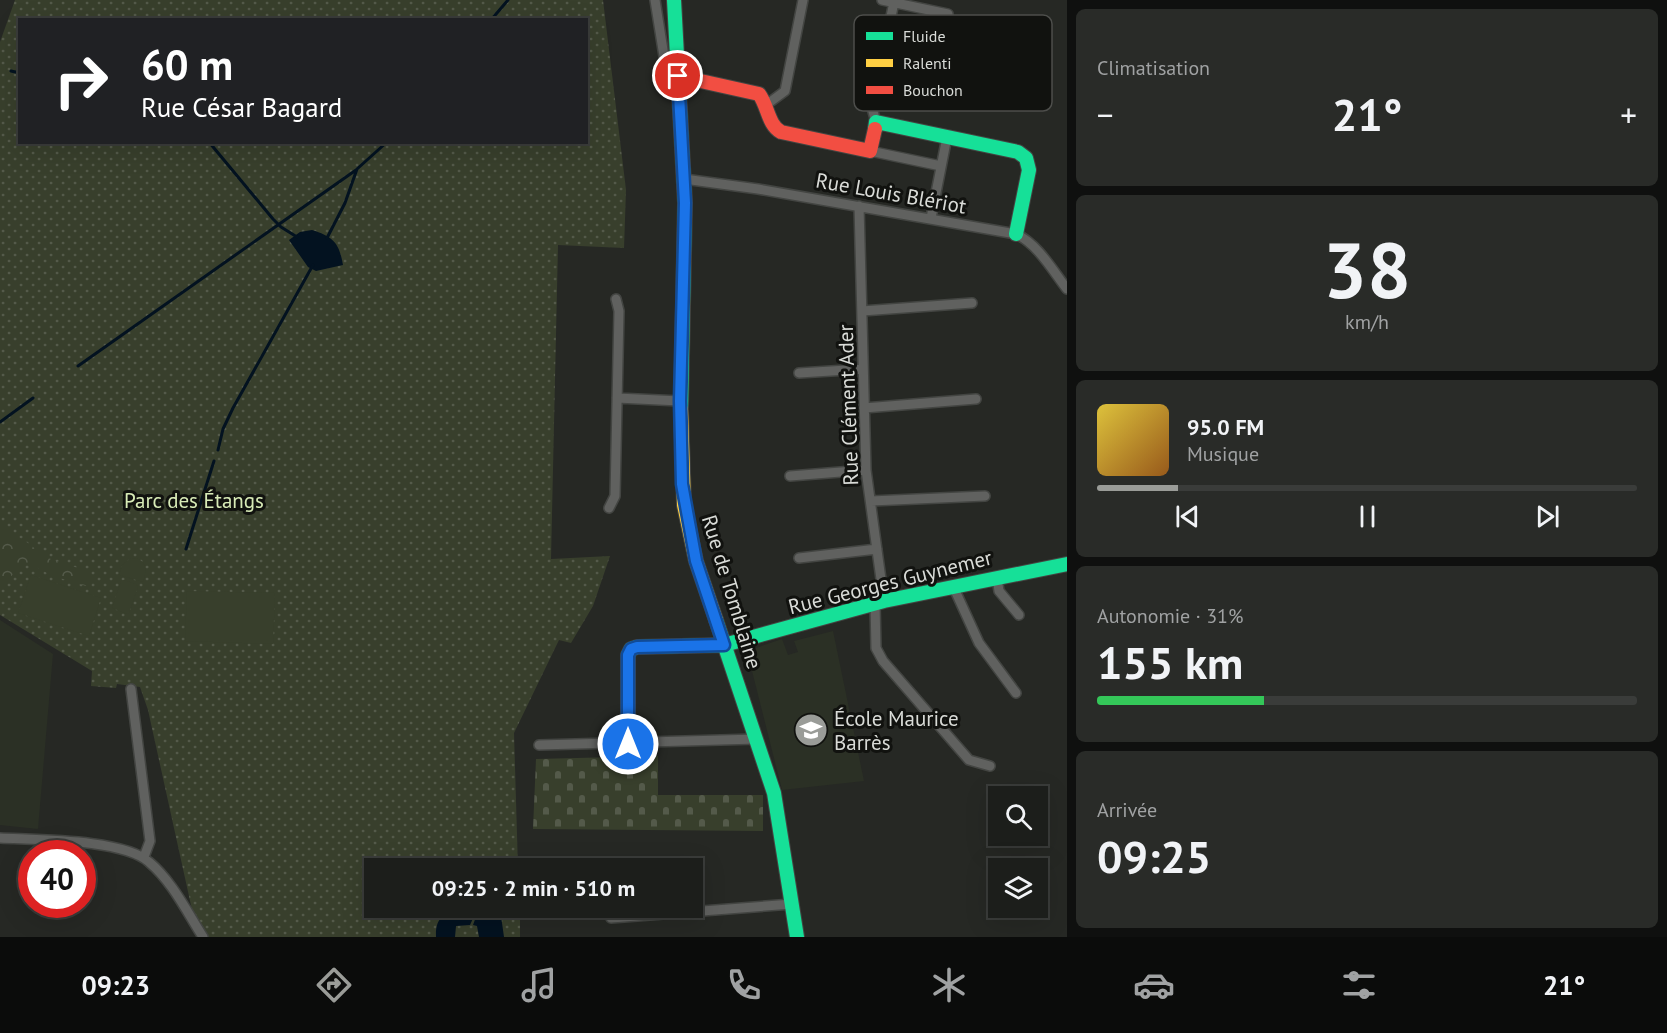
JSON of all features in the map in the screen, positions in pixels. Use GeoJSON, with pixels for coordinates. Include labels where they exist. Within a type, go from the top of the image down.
{"type":"FeatureCollection","features":[{"type":"Feature","properties":{"kind":"street"},"geometry":{"type":"LineString","coordinates":[[655,0],[669,78],[756,93],[762,97],[771,123],[778,131],[941,166]]}},
{"type":"Feature","properties":{"kind":"street","name":"Rue de Tomblaine"},"geometry":{"type":"LineString","coordinates":[[674,0],[684,179],[681,474],[696,561],[774,793],[797,937]]}},
{"type":"Feature","properties":{"kind":"street"},"geometry":{"type":"LineString","coordinates":[[765,105],[785,91],[803,0]]}},
{"type":"Feature","properties":{"kind":"street"},"geometry":{"type":"LineString","coordinates":[[882,0],[948,14]]}},
{"type":"Feature","properties":{"kind":"street"},"geometry":{"type":"LineString","coordinates":[[891,15],[894,2]]}},
{"type":"Feature","properties":{"kind":"street"},"geometry":{"type":"LineString","coordinates":[[870,151],[876,122],[873,111]]}},
{"type":"Feature","properties":{"kind":"street"},"geometry":{"type":"LineString","coordinates":[[876,122],[1018,152],[1026,158],[1029,170],[1016,234]]}},
{"type":"Feature","properties":{"kind":"street"},"geometry":{"type":"LineString","coordinates":[[931,218],[947,137]]}},
{"type":"Feature","properties":{"kind":"street","name":"Rue Louis Blériot"},"geometry":{"type":"LineString","coordinates":[[684,179],[931,218],[1016,234],[1026,240],[1044,258],[1067,289]]}},
{"type":"Feature","properties":{"kind":"street","name":"Rue Clément Ader"},"geometry":{"type":"LineString","coordinates":[[858,206],[866,470],[877,549],[880,602],[876,648],[883,661],[969,760],[990,766]]}},
{"type":"Feature","properties":{"kind":"street"},"geometry":{"type":"LineString","coordinates":[[609,507],[615,496],[619,311],[616,298]]}},
{"type":"Feature","properties":{"kind":"street"},"geometry":{"type":"LineString","coordinates":[[862,311],[972,303]]}},
{"type":"Feature","properties":{"kind":"street"},"geometry":{"type":"LineString","coordinates":[[800,373],[863,369]]}},
{"type":"Feature","properties":{"kind":"street"},"geometry":{"type":"LineString","coordinates":[[617,398],[680,401]]}},
{"type":"Feature","properties":{"kind":"street"},"geometry":{"type":"LineString","coordinates":[[864,408],[975,399]]}},
{"type":"Feature","properties":{"kind":"street"},"geometry":{"type":"LineString","coordinates":[[790,476],[866,470]]}},
{"type":"Feature","properties":{"kind":"street"},"geometry":{"type":"LineString","coordinates":[[871,501],[985,495]]}},
{"type":"Feature","properties":{"kind":"street"},"geometry":{"type":"LineString","coordinates":[[799,558],[877,549]]}},
{"type":"Feature","properties":{"kind":"street","name":"Rue Georges Guynemer"},"geometry":{"type":"LineString","coordinates":[[628,744],[628,655],[631,649],[724,645],[880,602],[1067,564]]}},
{"type":"Feature","properties":{"kind":"street"},"geometry":{"type":"LineString","coordinates":[[997,578],[999,591],[1019,615]]}},
{"type":"Feature","properties":{"kind":"street"},"geometry":{"type":"LineString","coordinates":[[953,586],[979,643],[1016,693]]}},
{"type":"Feature","properties":{"kind":"street"},"geometry":{"type":"LineString","coordinates":[[130,689],[150,841],[144,858]]}},
{"type":"Feature","properties":{"kind":"street"},"geometry":{"type":"LineString","coordinates":[[538,745],[757,739]]}},
{"type":"Feature","properties":{"kind":"street"},"geometry":{"type":"LineString","coordinates":[[0,838],[114,846],[132,851],[157,869],[202,937]]}},
{"type":"Feature","properties":{"kind":"street"},"geometry":{"type":"LineString","coordinates":[[703,909],[792,904]]}},
{"type":"Feature","properties":{"kind":"shaded area"},"geometry":{"type":"Polygon","coordinates":[[[0,620],[53,654],[38,829],[0,825],[0,620]]]}},
{"type":"Feature","properties":{"kind":"shaded area","name":"École Maurice Barrès"},"geometry":{"type":"Polygon","coordinates":[[[833,631],[864,781],[782,790],[747,651],[782,639],[788,655],[798,652],[794,641],[833,631]]]}},
{"type":"Feature","properties":{"kind":"green space","name":"Parc des Étangs"},"geometry":{"type":"Polygon","coordinates":[[[15,0],[603,0],[626,190],[624,248],[558,245],[551,559],[610,556],[593,606],[571,643],[559,640],[514,733],[518,858],[364,858],[364,918],[520,918],[520,937],[198,937],[148,710],[140,687],[117,684],[116,688],[91,686],[92,671],[0,615],[0,42],[15,0]]]}},
{"type":"Feature","properties":{"kind":"green space"},"geometry":{"type":"Polygon","coordinates":[[[0,526],[28,543],[45,557],[90,572],[91,578],[86,586],[53,576],[28,563],[21,565],[2,587],[0,586],[0,526]]]}},
{"type":"Feature","properties":{"kind":"green space"},"geometry":{"type":"Polygon","coordinates":[[[131,558],[143,562],[145,573],[143,582],[119,575],[122,565],[131,558]]]}},
{"type":"Feature","properties":{"kind":"green space"},"geometry":{"type":"Polygon","coordinates":[[[31,575],[101,598],[89,636],[18,613],[31,575]]]}},
{"type":"Feature","properties":{"kind":"green space"},"geometry":{"type":"Polygon","coordinates":[[[124,580],[138,587],[127,614],[112,608],[121,581],[124,580]]]}},
{"type":"Feature","properties":{"kind":"green space"},"geometry":{"type":"Polygon","coordinates":[[[187,591],[275,593],[273,644],[185,641],[187,591]]]}},
{"type":"Feature","properties":{"kind":"green space"},"geometry":{"type":"Polygon","coordinates":[[[658,756],[658,795],[763,795],[763,831],[533,829],[536,759],[658,756]]]}},
{"type":"Feature","properties":{"kind":"water"},"geometry":{"type":"Polygon","coordinates":[[[312,230],[326,235],[334,242],[340,251],[343,265],[316,271],[308,267],[289,240],[300,232],[312,230]]]}},
{"type":"Feature","properties":{"kind":"water"},"geometry":{"type":"Polygon","coordinates":[[[441,918],[473,918],[470,925],[456,926],[455,937],[436,937],[441,918]]]}},
{"type":"Feature","properties":{"kind":"water"},"geometry":{"type":"Polygon","coordinates":[[[476,918],[501,918],[504,937],[479,937],[477,926],[473,925],[476,918]]]}},
{"type":"Feature","properties":{"kind":"waterway"},"geometry":{"type":"LineString","coordinates":[[493,18],[508,0]]}},
{"type":"Feature","properties":{"kind":"waterway"},"geometry":{"type":"LineString","coordinates":[[11,71],[18,73]]}},
{"type":"Feature","properties":{"kind":"waterway"},"geometry":{"type":"LineString","coordinates":[[211,144],[273,219],[297,237]]}},
{"type":"Feature","properties":{"kind":"waterway"},"geometry":{"type":"LineString","coordinates":[[327,238],[345,203],[357,169],[385,144]]}},
{"type":"Feature","properties":{"kind":"waterway"},"geometry":{"type":"LineString","coordinates":[[78,366],[356,170]]}},
{"type":"Feature","properties":{"kind":"waterway"},"geometry":{"type":"LineString","coordinates":[[218,450],[223,429],[233,408],[313,265]]}},
{"type":"Feature","properties":{"kind":"waterway"},"geometry":{"type":"LineString","coordinates":[[0,422],[33,398]]}},
{"type":"Feature","properties":{"kind":"waterway"},"geometry":{"type":"LineString","coordinates":[[186,549],[214,461]]}},
{"type":"Feature","properties":{"kind":"traffic: fast"},"geometry":{"type":"LineString","coordinates":[[674,0],[685,203],[681,409]]}},
{"type":"Feature","properties":{"kind":"traffic: fast"},"geometry":{"type":"LineString","coordinates":[[875,129],[876,122],[1018,152],[1026,158],[1029,170],[1016,234]]}},
{"type":"Feature","properties":{"kind":"traffic: fast"},"geometry":{"type":"LineString","coordinates":[[628,744],[628,655],[631,649],[724,645],[884,601],[1067,564]]}},
{"type":"Feature","properties":{"kind":"traffic: fast"},"geometry":{"type":"LineString","coordinates":[[716,620],[774,793],[797,937]]}},
{"type":"Feature","properties":{"kind":"traffic: slow"},"geometry":{"type":"LineString","coordinates":[[681,409],[684,505],[696,561],[716,620]]}},
{"type":"Feature","properties":{"kind":"traffic: jam"},"geometry":{"type":"LineString","coordinates":[[678,76],[759,94],[773,125],[781,132],[870,151],[875,129]]}},
{"type":"Feature","properties":{"kind":"place","name":"École Maurice Barrès"},"geometry":{"type":"Point","coordinates":[811,730]}},
{"type":"Feature","properties":{"kind":"route"},"geometry":{"type":"LineString","coordinates":[[628,744],[628,655],[631,649],[724,645],[696,561],[684,505],[680,463],[685,203],[678,76]]}}]}
